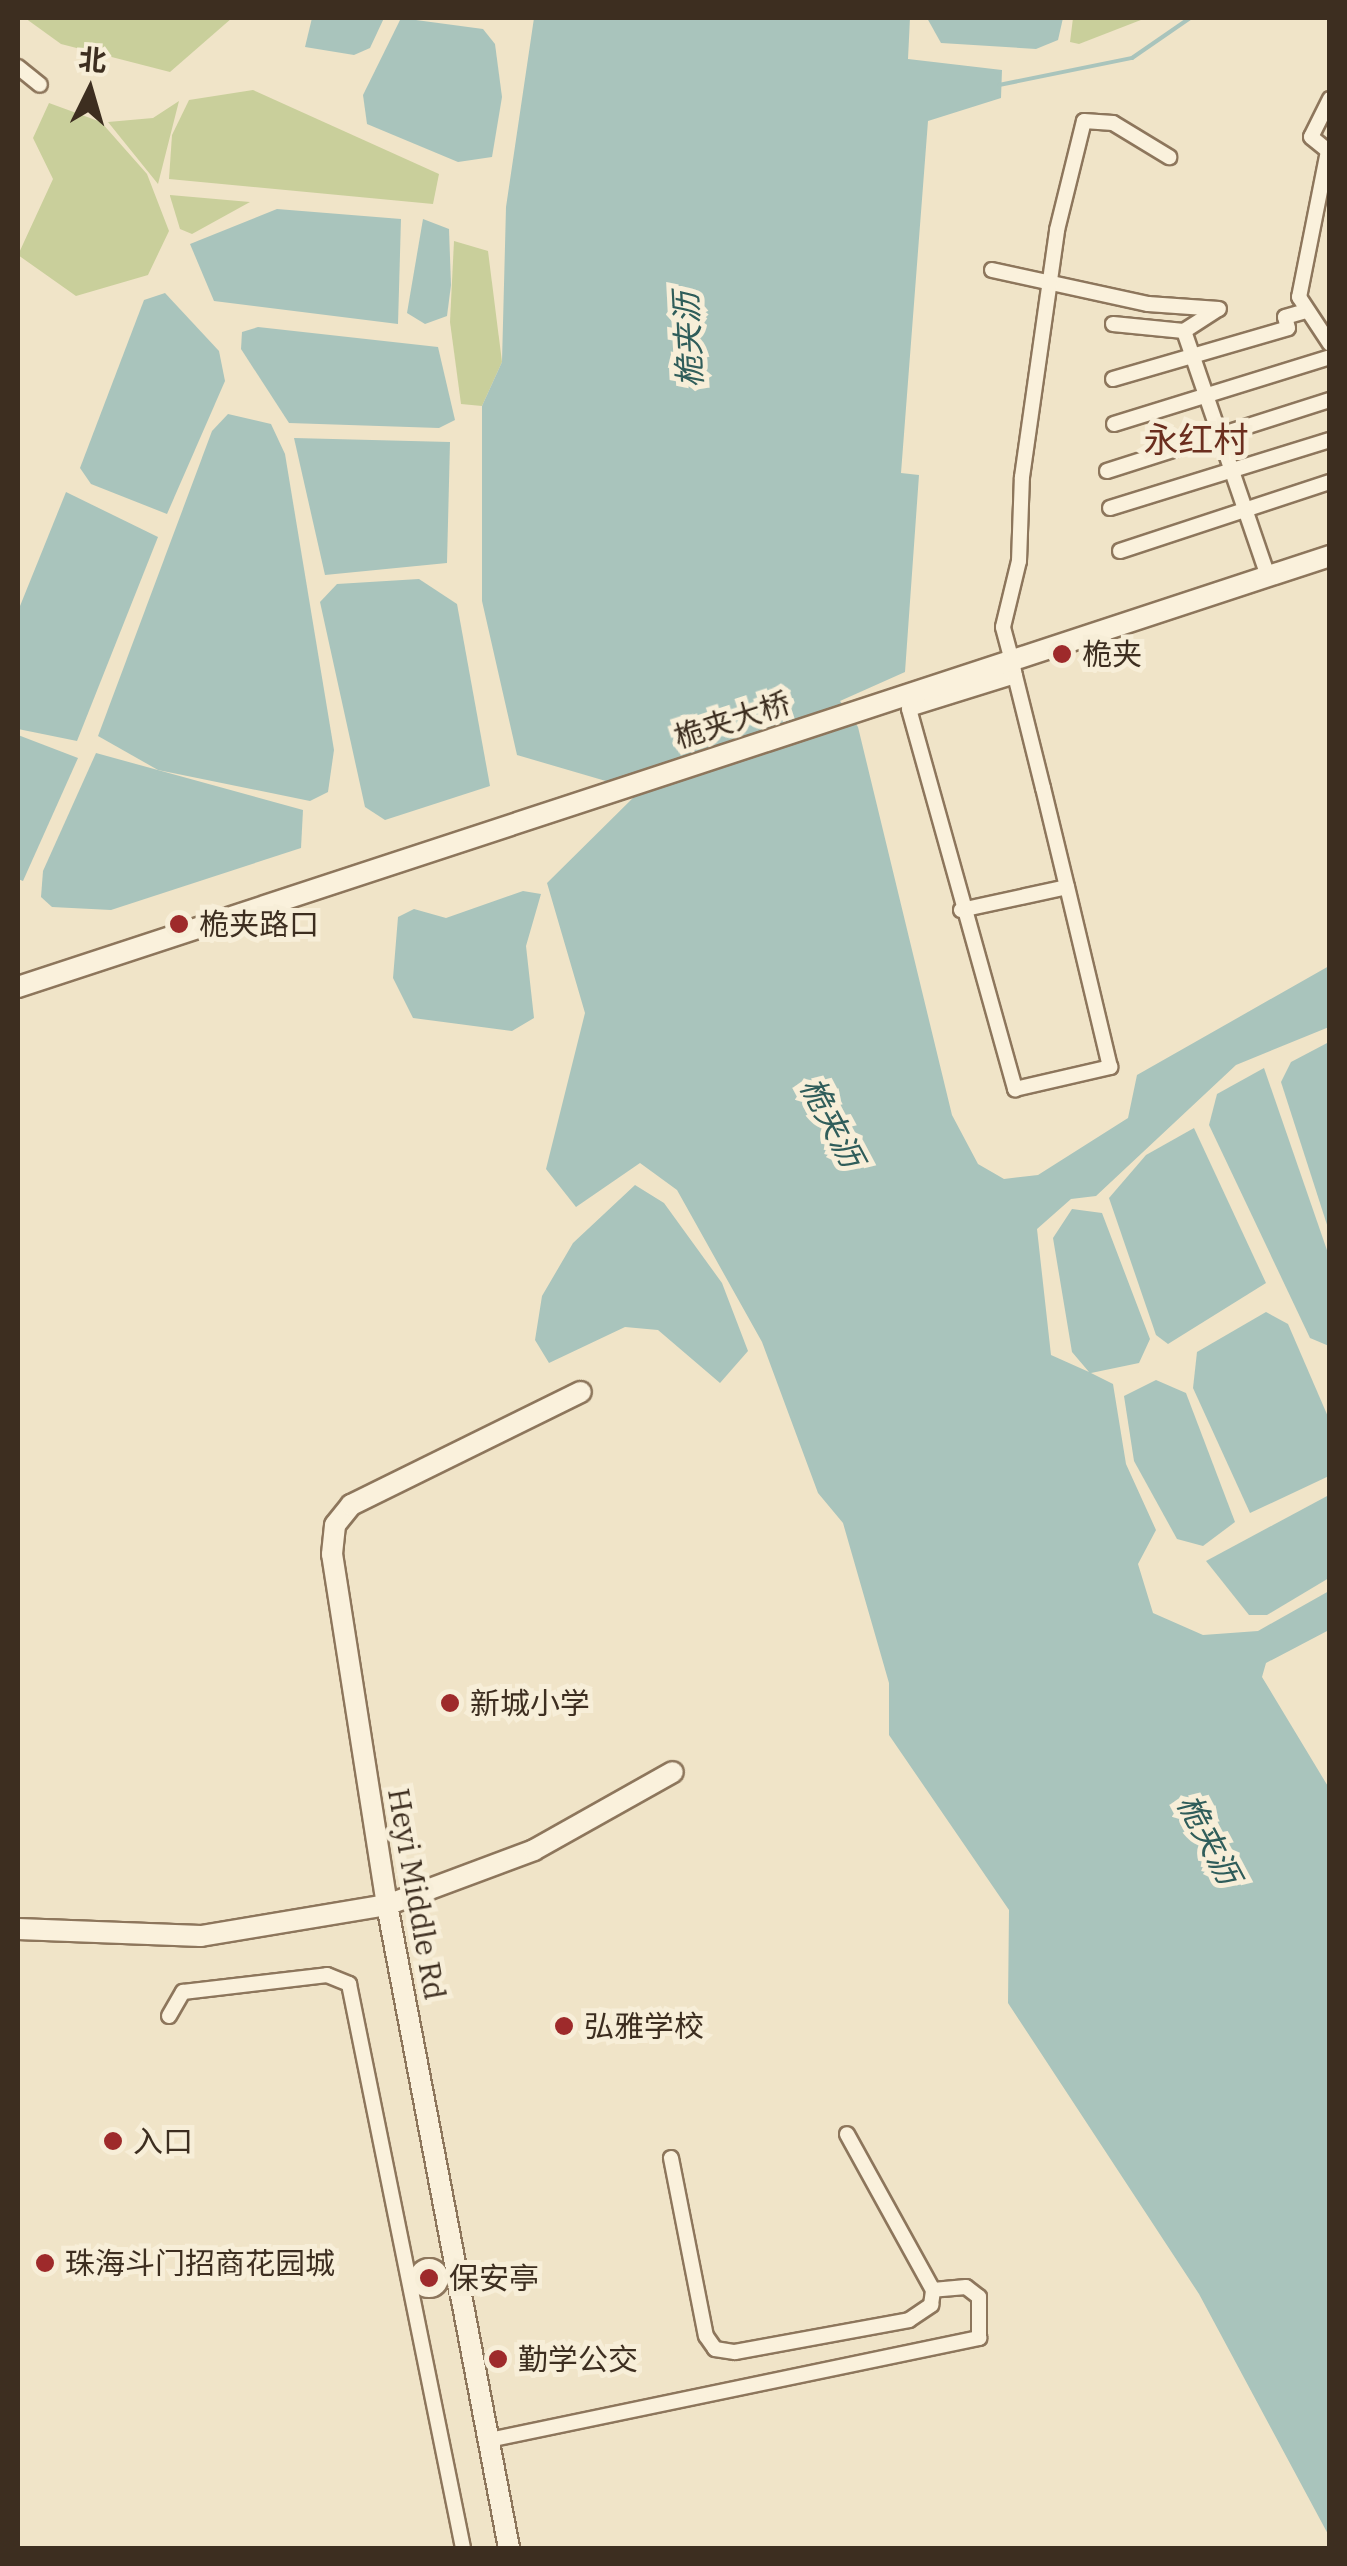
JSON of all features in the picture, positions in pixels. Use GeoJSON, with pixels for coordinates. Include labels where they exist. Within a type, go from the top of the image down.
{"type":"FeatureCollection","features":[{"type":"Feature","properties":{"kind":"street"},"geometry":{"type":"LineString","coordinates":[[18,68],[40,85]]}},
{"type":"Feature","properties":{"kind":"street"},"geometry":{"type":"LineString","coordinates":[[1330,99],[1310,138],[1328,150],[1303,312],[1330,344]]}},
{"type":"Feature","properties":{"kind":"street"},"geometry":{"type":"LineString","coordinates":[[1014,668],[910,709],[1014,1089],[1110,1068],[1014,668],[1003,627],[1019,561],[1050,278],[1084,121],[1113,123],[1169,158]]}},
{"type":"Feature","properties":{"kind":"street"},"geometry":{"type":"LineString","coordinates":[[992,270],[1050,278],[1148,304],[1219,309],[1184,331],[1114,324]]}},
{"type":"Feature","properties":{"kind":"street"},"geometry":{"type":"LineString","coordinates":[[1113,379],[1288,328],[1285,317],[1303,312]]}},
{"type":"Feature","properties":{"kind":"street"},"geometry":{"type":"LineString","coordinates":[[1184,331],[1268,577]]}},
{"type":"Feature","properties":{"kind":"street"},"geometry":{"type":"LineString","coordinates":[[1114,424],[1330,357]]}},
{"type":"Feature","properties":{"kind":"street"},"geometry":{"type":"LineString","coordinates":[[1107,471],[1330,400]]}},
{"type":"Feature","properties":{"kind":"street"},"geometry":{"type":"LineString","coordinates":[[1110,508],[1330,440]]}},
{"type":"Feature","properties":{"kind":"street"},"geometry":{"type":"LineString","coordinates":[[1120,551],[1330,482]]}},
{"type":"Feature","properties":{"kind":"street","name":"桅夹大桥"},"geometry":{"type":"LineString","coordinates":[[18,987],[532,814],[949,682],[1014,668],[1330,556]]}},
{"type":"Feature","properties":{"kind":"street"},"geometry":{"type":"LineString","coordinates":[[962,910],[1067,887]]}},
{"type":"Feature","properties":{"kind":"street","name":"Heyi Middle Rd"},"geometry":{"type":"LineString","coordinates":[[509,2548],[449,2274],[387,1905],[335,1525],[351,1505],[581,1392]]}},
{"type":"Feature","properties":{"kind":"street"},"geometry":{"type":"LineString","coordinates":[[18,1929],[201,1936],[387,1905],[534,1850],[673,1772]]}},
{"type":"Feature","properties":{"kind":"street"},"geometry":{"type":"LineString","coordinates":[[169,2016],[182,1992],[327,1975],[350,1984],[412,2280],[462,2548]]}},
{"type":"Feature","properties":{"kind":"street"},"geometry":{"type":"LineString","coordinates":[[847,2134],[933,2290]]}},
{"type":"Feature","properties":{"kind":"street"},"geometry":{"type":"LineString","coordinates":[[671,2158],[714,2350],[914,2318],[933,2290]]}},
{"type":"Feature","properties":{"kind":"street"},"geometry":{"type":"LineString","coordinates":[[412,2280],[426,2266],[449,2274]]}},
{"type":"Feature","properties":{"kind":"street"},"geometry":{"type":"LineString","coordinates":[[488,2440],[979,2338],[980,2296],[966,2287],[933,2290]]}},
{"type":"Feature","properties":{"kind":"green space"},"geometry":{"type":"Polygon","coordinates":[[[25,18],[232,18],[170,72],[61,44],[25,18]]]}},
{"type":"Feature","properties":{"kind":"green space"},"geometry":{"type":"Polygon","coordinates":[[[1073,18],[1146,18],[1079,44],[1070,42],[1073,18]]]}},
{"type":"Feature","properties":{"kind":"green space"},"geometry":{"type":"Polygon","coordinates":[[[253,90],[439,174],[433,204],[169,179],[172,135],[189,100],[253,90]]]}},
{"type":"Feature","properties":{"kind":"green space"},"geometry":{"type":"Polygon","coordinates":[[[179,101],[158,184],[108,122],[153,118],[179,101]]]}},
{"type":"Feature","properties":{"kind":"green space"},"geometry":{"type":"Polygon","coordinates":[[[49,103],[101,122],[147,174],[169,231],[148,275],[76,296],[18,255],[53,179],[33,138],[49,103]]]}},
{"type":"Feature","properties":{"kind":"green space"},"geometry":{"type":"Polygon","coordinates":[[[170,195],[250,202],[192,234],[180,229],[170,195]]]}},
{"type":"Feature","properties":{"kind":"green space"},"geometry":{"type":"Polygon","coordinates":[[[454,241],[488,251],[502,362],[482,406],[461,404],[450,322],[454,241]]]}},
{"type":"Feature","properties":{"kind":"water"},"geometry":{"type":"Polygon","coordinates":[[[312,18],[384,18],[370,48],[354,55],[305,47],[312,18]]]}},
{"type":"Feature","properties":{"kind":"water"},"geometry":{"type":"Polygon","coordinates":[[[401,18],[483,29],[495,44],[502,97],[492,157],[458,162],[367,124],[363,95],[401,18]]]}},
{"type":"Feature","properties":{"kind":"water","name":"桅夹沥"},"geometry":{"type":"Polygon","coordinates":[[[534,18],[910,18],[908,59],[1002,70],[1001,98],[928,121],[901,473],[919,475],[905,672],[840,701],[858,727],[952,1115],[978,1164],[1004,1179],[1038,1175],[1128,1118],[1137,1075],[1329,966],[1329,1027],[1236,1065],[1096,1196],[1071,1199],[1037,1229],[1051,1355],[1089,1372],[1072,1352],[1053,1238],[1072,1209],[1102,1213],[1150,1339],[1139,1363],[1091,1373],[1113,1384],[1126,1464],[1156,1530],[1138,1564],[1153,1613],[1203,1635],[1258,1631],[1329,1591],[1329,1630],[1266,1663],[1262,1677],[1329,1788],[1329,2536],[1199,2294],[1008,2003],[1009,1910],[889,1735],[889,1683],[843,1523],[818,1493],[762,1342],[677,1190],[640,1163],[576,1207],[546,1169],[585,1013],[547,883],[640,791],[517,755],[482,601],[482,406],[502,362],[506,207],[534,18]]]}},
{"type":"Feature","properties":{"kind":"water"},"geometry":{"type":"Polygon","coordinates":[[[927,18],[1063,18],[1058,40],[1036,49],[941,43],[927,18]]]}},
{"type":"Feature","properties":{"kind":"water"},"geometry":{"type":"Polygon","coordinates":[[[277,209],[401,219],[398,324],[214,301],[190,244],[277,209]]]}},
{"type":"Feature","properties":{"kind":"water"},"geometry":{"type":"Polygon","coordinates":[[[423,219],[449,229],[451,285],[447,316],[425,324],[407,313],[423,219]]]}},
{"type":"Feature","properties":{"kind":"water"},"geometry":{"type":"Polygon","coordinates":[[[165,293],[219,351],[225,381],[167,514],[91,484],[80,468],[144,300],[165,293]]]}},
{"type":"Feature","properties":{"kind":"water"},"geometry":{"type":"Polygon","coordinates":[[[258,327],[438,347],[455,420],[439,428],[289,423],[241,349],[242,332],[258,327]]]}},
{"type":"Feature","properties":{"kind":"water"},"geometry":{"type":"Polygon","coordinates":[[[228,414],[271,424],[285,454],[334,750],[328,792],[310,801],[158,770],[98,736],[212,431],[228,414]]]}},
{"type":"Feature","properties":{"kind":"water"},"geometry":{"type":"Polygon","coordinates":[[[294,438],[450,442],[447,563],[325,575],[294,438]]]}},
{"type":"Feature","properties":{"kind":"water"},"geometry":{"type":"Polygon","coordinates":[[[66,492],[158,537],[77,741],[18,729],[18,611],[66,492]]]}},
{"type":"Feature","properties":{"kind":"water"},"geometry":{"type":"Polygon","coordinates":[[[419,579],[457,604],[490,786],[385,820],[365,807],[320,602],[337,584],[419,579]]]}},
{"type":"Feature","properties":{"kind":"water"},"geometry":{"type":"Polygon","coordinates":[[[18,735],[78,758],[23,881],[18,879],[18,735]]]}},
{"type":"Feature","properties":{"kind":"water"},"geometry":{"type":"Polygon","coordinates":[[[96,753],[303,810],[301,848],[111,910],[52,907],[41,897],[43,871],[96,753]]]}},
{"type":"Feature","properties":{"kind":"water"},"geometry":{"type":"Polygon","coordinates":[[[523,891],[541,894],[526,946],[534,1018],[512,1031],[413,1018],[393,978],[398,917],[414,909],[446,918],[523,891]]]}},
{"type":"Feature","properties":{"kind":"water"},"geometry":{"type":"Polygon","coordinates":[[[1329,1042],[1329,1231],[1281,1082],[1291,1062],[1329,1042]]]}},
{"type":"Feature","properties":{"kind":"water"},"geometry":{"type":"Polygon","coordinates":[[[1264,1068],[1329,1256],[1329,1346],[1310,1338],[1209,1125],[1217,1094],[1264,1068]]]}},
{"type":"Feature","properties":{"kind":"water"},"geometry":{"type":"Polygon","coordinates":[[[1194,1128],[1266,1283],[1168,1344],[1156,1335],[1109,1198],[1146,1155],[1194,1128]]]}},
{"type":"Feature","properties":{"kind":"water"},"geometry":{"type":"Polygon","coordinates":[[[635,1185],[664,1203],[722,1283],[748,1351],[720,1383],[658,1330],[625,1327],[549,1363],[535,1340],[542,1296],[573,1243],[635,1185]]]}},
{"type":"Feature","properties":{"kind":"water"},"geometry":{"type":"Polygon","coordinates":[[[1266,1312],[1288,1324],[1329,1419],[1329,1476],[1250,1513],[1193,1388],[1197,1352],[1266,1312]]]}},
{"type":"Feature","properties":{"kind":"water"},"geometry":{"type":"Polygon","coordinates":[[[1156,1380],[1186,1393],[1235,1522],[1203,1546],[1177,1539],[1134,1461],[1124,1396],[1156,1380]]]}},
{"type":"Feature","properties":{"kind":"water"},"geometry":{"type":"Polygon","coordinates":[[[1329,1495],[1329,1578],[1267,1615],[1249,1615],[1206,1561],[1329,1495]]]}},
{"type":"Feature","properties":{"kind":"waterway"},"geometry":{"type":"LineString","coordinates":[[999,85],[1132,58],[1190,18]]}},
{"type":"Feature","properties":{"kind":"place","name":"桅夹"},"geometry":{"type":"Point","coordinates":[1062,654]}},
{"type":"Feature","properties":{"kind":"place","name":"桅夹路口"},"geometry":{"type":"Point","coordinates":[179,924]}},
{"type":"Feature","properties":{"kind":"place","name":"新城小学"},"geometry":{"type":"Point","coordinates":[450,1703]}},
{"type":"Feature","properties":{"kind":"place","name":"弘雅学校"},"geometry":{"type":"Point","coordinates":[564,2026]}},
{"type":"Feature","properties":{"kind":"place","name":"入口"},"geometry":{"type":"Point","coordinates":[113,2141]}},
{"type":"Feature","properties":{"kind":"place","name":"珠海斗门招商花园城"},"geometry":{"type":"Point","coordinates":[45,2263]}},
{"type":"Feature","properties":{"kind":"place","name":"保安亭"},"geometry":{"type":"Point","coordinates":[429,2278]}},
{"type":"Feature","properties":{"kind":"place","name":"勤学公交"},"geometry":{"type":"Point","coordinates":[498,2359]}},
{"type":"Feature","properties":{"kind":"district","name":"永红村"},"geometry":{"type":"Point","coordinates":[1196,439]}}]}
